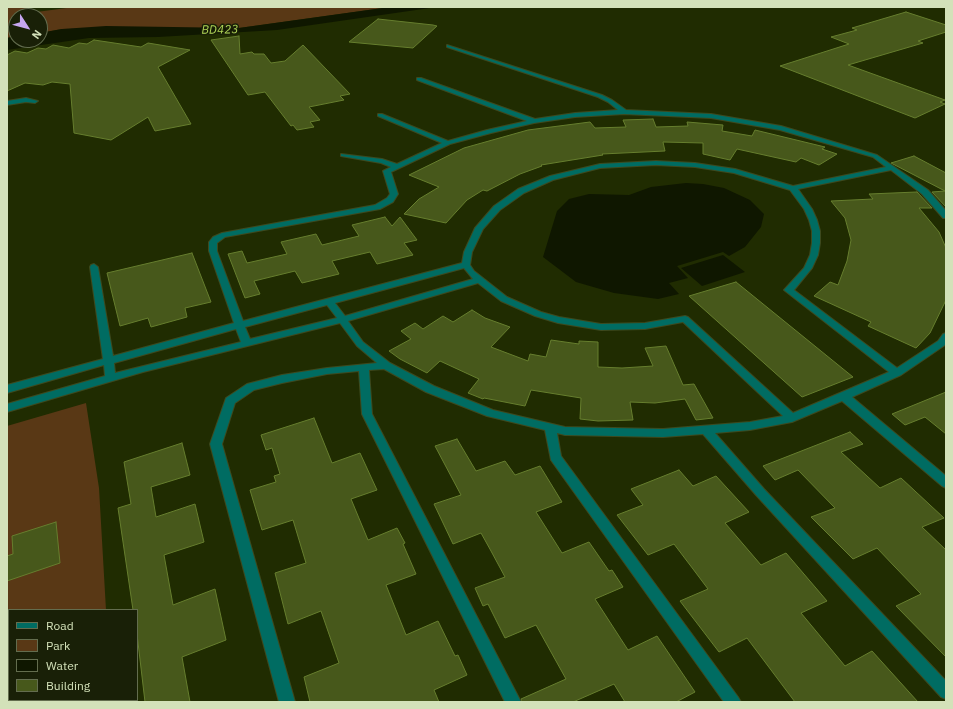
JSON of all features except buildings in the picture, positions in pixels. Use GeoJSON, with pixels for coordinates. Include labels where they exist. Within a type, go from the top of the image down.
{"type":"FeatureCollection","features":[{"type":"Feature","properties":{"kind":"street"},"geometry":{"type":"LineString","coordinates":[[449,46],[600,96],[610,101],[624,112]]}},
{"type":"Feature","properties":{"kind":"street"},"geometry":{"type":"LineString","coordinates":[[419,80],[534,121]]}},
{"type":"Feature","properties":{"kind":"street"},"geometry":{"type":"LineString","coordinates":[[7,102],[26,100],[35,101]]}},
{"type":"Feature","properties":{"kind":"street"},"geometry":{"type":"LineString","coordinates":[[246,343],[213,251],[213,242],[216,239],[222,236],[377,207],[390,200],[394,194],[388,171],[396,166],[448,143],[489,131],[534,121],[575,115],[624,112],[711,116],[781,128],[875,156],[926,192],[946,216]]}},
{"type":"Feature","properties":{"kind":"street"},"geometry":{"type":"LineString","coordinates":[[380,114],[448,143]]}},
{"type":"Feature","properties":{"kind":"street"},"geometry":{"type":"LineString","coordinates":[[343,155],[382,161],[396,166]]}},
{"type":"Feature","properties":{"kind":"street"},"geometry":{"type":"LineString","coordinates":[[792,418],[685,319],[666,324],[623,328],[580,324],[538,314],[520,307],[490,290],[470,273],[466,264],[468,252],[478,228],[508,199],[535,184],[550,178],[583,169],[637,163],[689,164],[735,171],[793,188],[892,168]]}},
{"type":"Feature","properties":{"kind":"street"},"geometry":{"type":"LineString","coordinates":[[793,188],[802,198],[813,220],[816,232],[816,243],[814,255],[808,268],[789,290],[897,373]]}},
{"type":"Feature","properties":{"kind":"street"},"geometry":{"type":"LineString","coordinates":[[7,389],[466,264]]}},
{"type":"Feature","properties":{"kind":"street"},"geometry":{"type":"LineString","coordinates":[[94,267],[111,379]]}},
{"type":"Feature","properties":{"kind":"street"},"geometry":{"type":"LineString","coordinates":[[7,408],[246,343],[342,320],[478,280]]}},
{"type":"Feature","properties":{"kind":"street"},"geometry":{"type":"LineString","coordinates":[[329,301],[360,344],[386,365],[430,389],[491,413],[565,431],[663,434],[750,426],[792,418],[845,397],[897,373],[945,342]]}},
{"type":"Feature","properties":{"kind":"street"},"geometry":{"type":"LineString","coordinates":[[287,702],[216,444],[230,401],[251,387],[282,379],[327,371],[386,365]]}},
{"type":"Feature","properties":{"kind":"street"},"geometry":{"type":"LineString","coordinates":[[364,367],[367,414],[513,702]]}},
{"type":"Feature","properties":{"kind":"street"},"geometry":{"type":"LineString","coordinates":[[845,397],[946,483]]}},
{"type":"Feature","properties":{"kind":"street"},"geometry":{"type":"LineString","coordinates":[[550,427],[555,457],[733,702]]}},
{"type":"Feature","properties":{"kind":"street"},"geometry":{"type":"LineString","coordinates":[[706,430],[760,492],[946,692]]}},
{"type":"Feature","properties":{"kind":"green space"},"geometry":{"type":"Polygon","coordinates":[[[7,7],[26,7],[8,8],[7,38],[7,7]]]}},
{"type":"Feature","properties":{"kind":"green space"},"geometry":{"type":"Polygon","coordinates":[[[74,7],[390,7],[239,28],[62,29],[48,32],[48,10],[74,7]]]}},
{"type":"Feature","properties":{"kind":"green space"},"geometry":{"type":"Polygon","coordinates":[[[86,403],[99,488],[106,609],[8,609],[8,701],[112,702],[7,702],[7,426],[86,403]]]}},
{"type":"Feature","properties":{"kind":"water","name":"BD423"},"geometry":{"type":"Polygon","coordinates":[[[390,7],[437,7],[277,30],[158,37],[89,38],[48,44],[48,32],[62,29],[106,26],[239,28],[390,7]]]}},
{"type":"Feature","properties":{"kind":"water"},"geometry":{"type":"Polygon","coordinates":[[[7,38],[8,48],[21,48],[7,50],[7,38]]]}},
{"type":"Feature","properties":{"kind":"water"},"geometry":{"type":"Polygon","coordinates":[[[686,183],[703,184],[724,188],[750,200],[764,214],[761,227],[745,247],[729,256],[723,252],[677,266],[688,278],[669,283],[679,294],[658,299],[614,293],[576,282],[543,257],[557,211],[569,199],[589,194],[629,195],[651,187],[686,183]]]}},
{"type":"Feature","properties":{"kind":"water"},"geometry":{"type":"Polygon","coordinates":[[[723,255],[745,272],[702,286],[681,268],[723,255]]]}}]}
